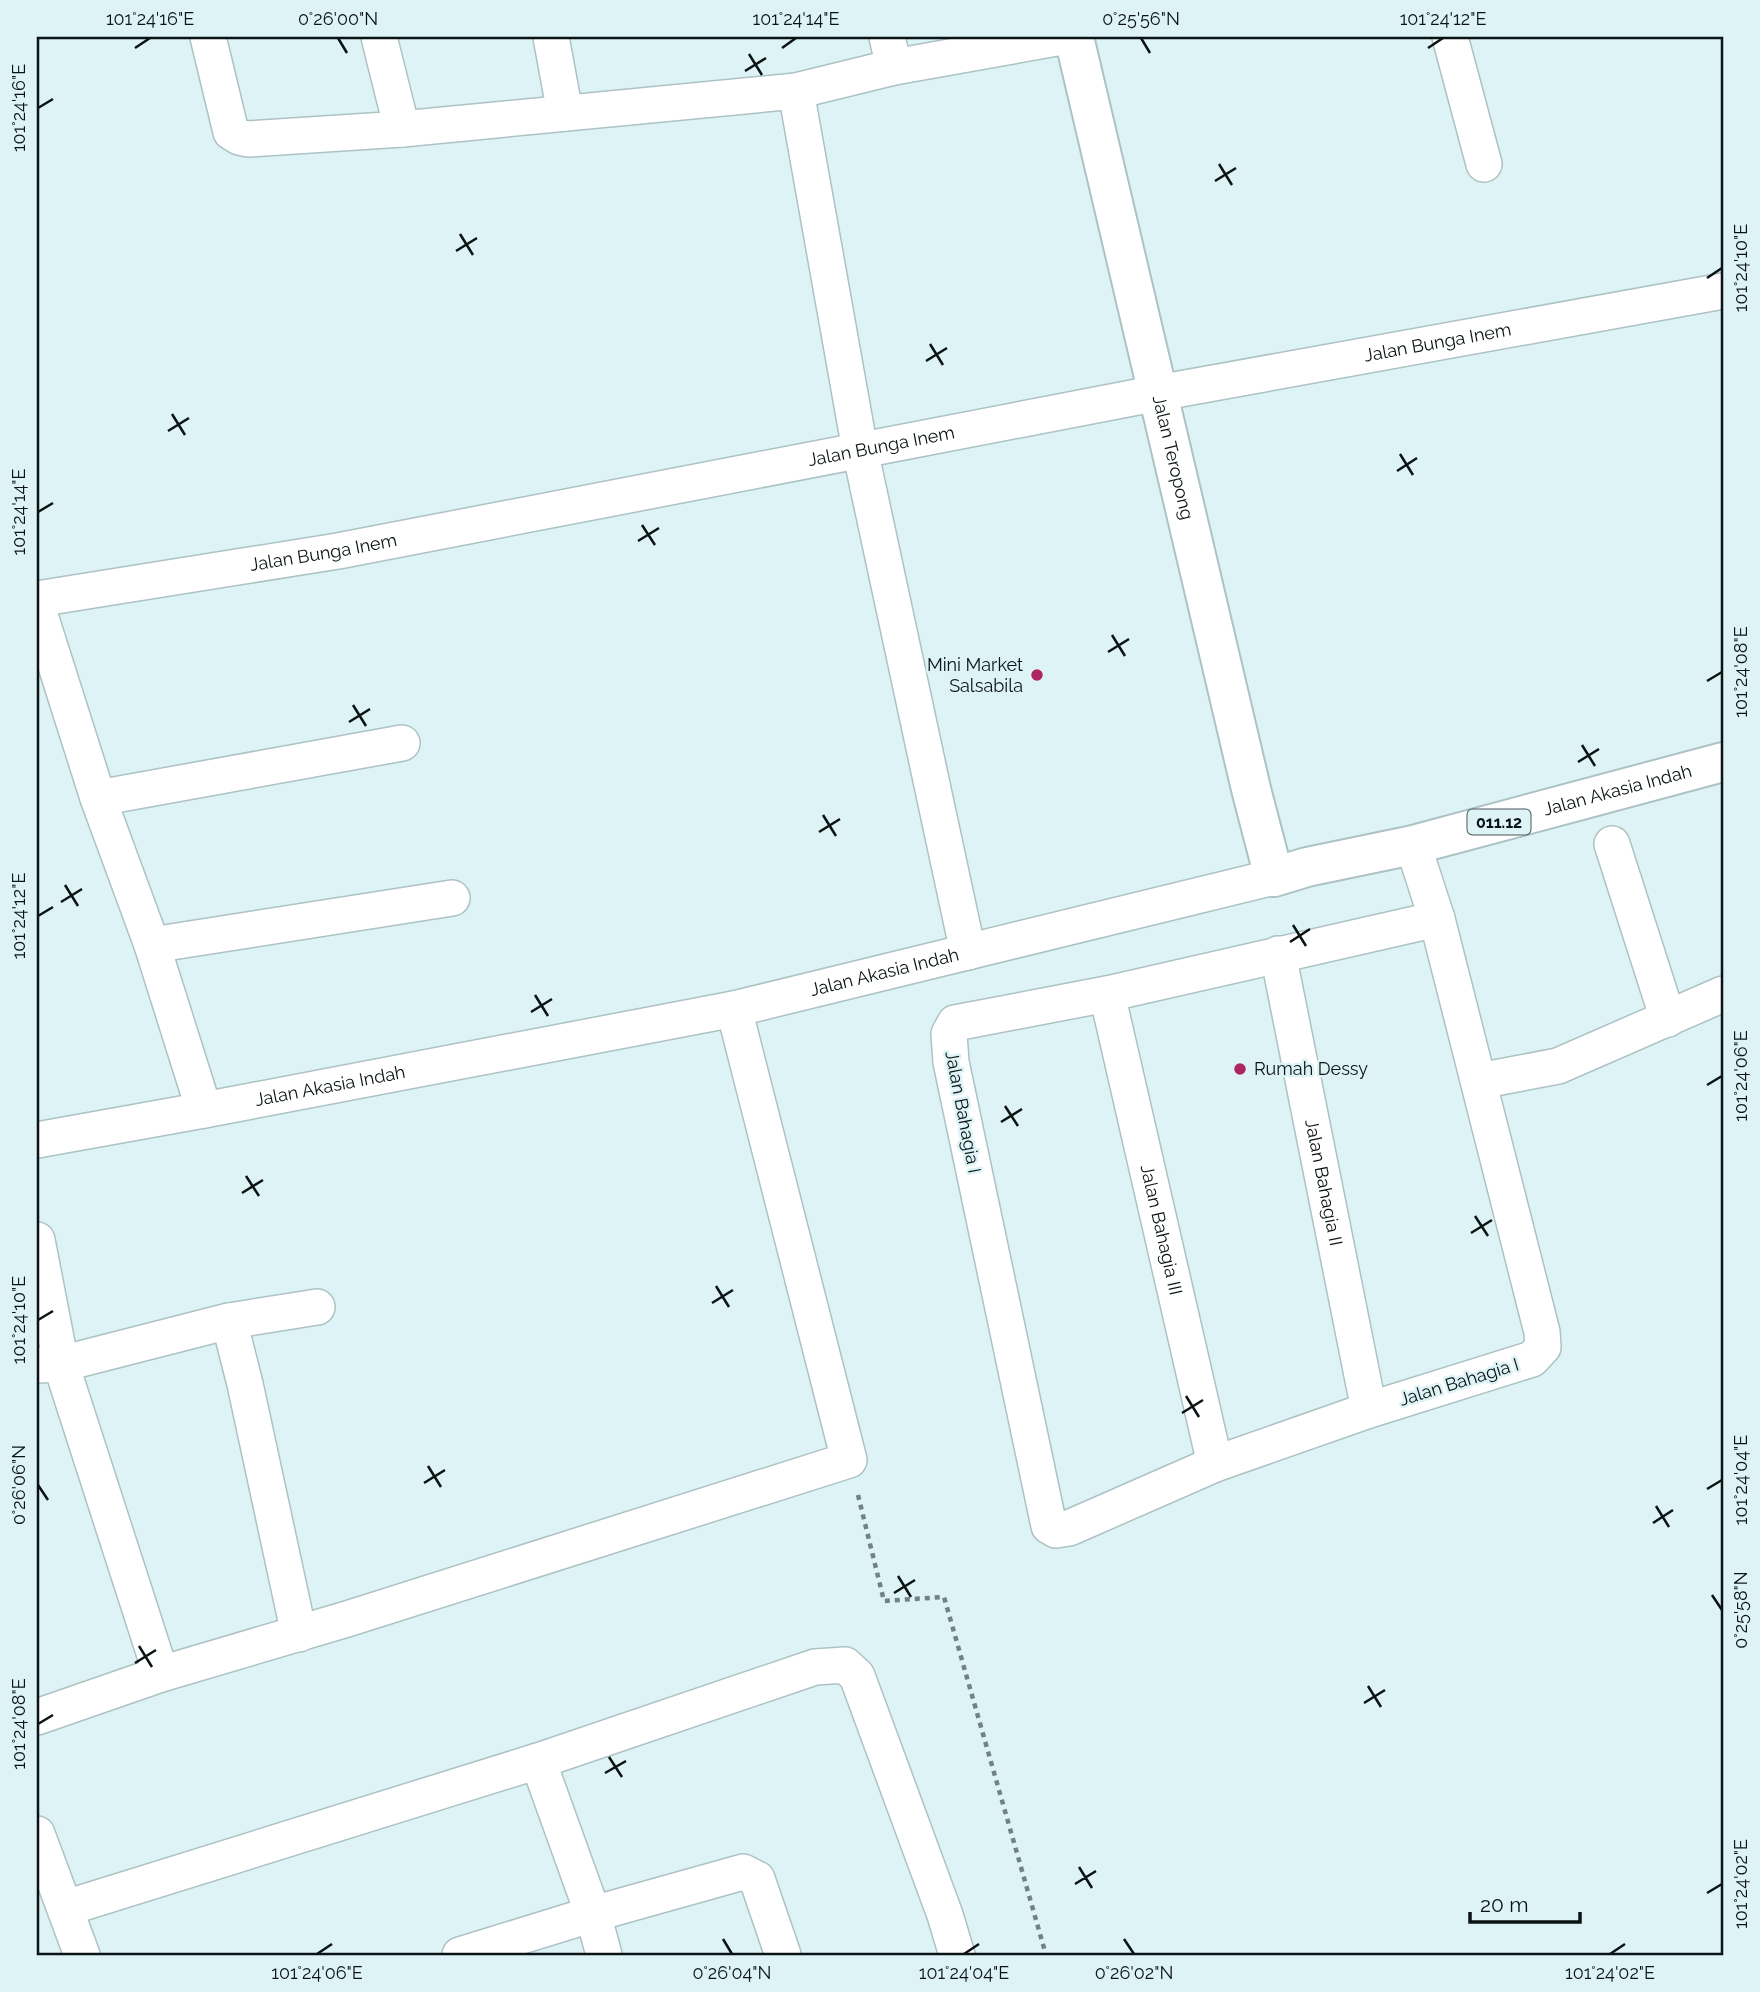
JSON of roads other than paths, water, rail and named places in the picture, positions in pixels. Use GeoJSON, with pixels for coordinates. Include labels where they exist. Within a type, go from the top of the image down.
{"type":"FeatureCollection","features":[{"type":"Feature","properties":{"kind":"main road","name":"Jalan Teropong"},"geometry":{"type":"LineString","coordinates":[[1074,37],[1274,877]]}},
{"type":"Feature","properties":{"kind":"main road","name":"Jalan Akasia Indah"},"geometry":{"type":"LineString","coordinates":[[1274,877],[1307,867],[1413,845],[1723,762]]}},
{"type":"Feature","properties":{"kind":"street"},"geometry":{"type":"LineString","coordinates":[[208,37],[231,132],[248,139],[402,129],[796,91],[891,52],[1062,37]]}},
{"type":"Feature","properties":{"kind":"street"},"geometry":{"type":"LineString","coordinates":[[379,37],[402,129]]}},
{"type":"Feature","properties":{"kind":"street"},"geometry":{"type":"LineString","coordinates":[[551,37],[565,113]]}},
{"type":"Feature","properties":{"kind":"street"},"geometry":{"type":"LineString","coordinates":[[1450,37],[1484,164]]}},
{"type":"Feature","properties":{"kind":"street"},"geometry":{"type":"LineString","coordinates":[[796,91],[860,450],[968,952]]}},
{"type":"Feature","properties":{"kind":"street","name":"Jalan Bunga Inem"},"geometry":{"type":"LineString","coordinates":[[37,599],[338,551],[1158,393],[1723,290]]}},
{"type":"Feature","properties":{"kind":"street"},"geometry":{"type":"LineString","coordinates":[[37,606],[98,798],[152,945],[204,1110]]}},
{"type":"Feature","properties":{"kind":"street"},"geometry":{"type":"LineString","coordinates":[[98,798],[402,743]]}},
{"type":"Feature","properties":{"kind":"street"},"geometry":{"type":"LineString","coordinates":[[1612,844],[1668,1019]]}},
{"type":"Feature","properties":{"kind":"street"},"geometry":{"type":"LineString","coordinates":[[1413,845],[1437,919]]}},
{"type":"Feature","properties":{"kind":"street","name":"Jalan Akasia Indah"},"geometry":{"type":"LineString","coordinates":[[37,1140],[734,1009],[1274,877]]}},
{"type":"Feature","properties":{"kind":"street"},"geometry":{"type":"LineString","coordinates":[[152,945],[452,898]]}},
{"type":"Feature","properties":{"kind":"street","name":"Jalan Bahagia I"},"geometry":{"type":"LineString","coordinates":[[1437,919],[1542,1332],[1543,1347],[1532,1359],[1369,1410],[1214,1464],[1069,1528],[1056,1530],[1049,1525],[951,1062],[949,1034],[955,1023],[1107,994],[1437,919]]}},
{"type":"Feature","properties":{"kind":"street","name":"Jalan Bahagia II"},"geometry":{"type":"LineString","coordinates":[[1278,954],[1369,1410]]}},
{"type":"Feature","properties":{"kind":"street","name":"Jalan Bahagia III"},"geometry":{"type":"LineString","coordinates":[[1107,994],[1214,1464]]}},
{"type":"Feature","properties":{"kind":"street"},"geometry":{"type":"LineString","coordinates":[[1479,1081],[1558,1066],[1723,994]]}},
{"type":"Feature","properties":{"kind":"street"},"geometry":{"type":"LineString","coordinates":[[37,1717],[161,1674],[299,1634],[849,1460],[734,1009]]}},
{"type":"Feature","properties":{"kind":"street"},"geometry":{"type":"LineString","coordinates":[[37,1240],[49,1365],[161,1674]]}},
{"type":"Feature","properties":{"kind":"street"},"geometry":{"type":"LineString","coordinates":[[49,1365],[229,1321],[317,1307]]}},
{"type":"Feature","properties":{"kind":"street"},"geometry":{"type":"LineString","coordinates":[[229,1321],[299,1634]]}},
{"type":"Feature","properties":{"kind":"street"},"geometry":{"type":"LineString","coordinates":[[66,1908],[538,1761],[815,1667],[845,1665],[857,1675],[945,1915],[957,1955]]}},
{"type":"Feature","properties":{"kind":"street"},"geometry":{"type":"LineString","coordinates":[[538,1761],[593,1914],[604,1955]]}},
{"type":"Feature","properties":{"kind":"street"},"geometry":{"type":"LineString","coordinates":[[37,1833],[82,1955]]}},
{"type":"Feature","properties":{"kind":"street"},"geometry":{"type":"LineString","coordinates":[[460,1955],[743,1872],[757,1879],[783,1955]]}},
{"type":"Feature","properties":{"kind":"place","name":"Mini Market Salsabila"},"geometry":{"type":"Point","coordinates":[1037,675]}},
{"type":"Feature","properties":{"kind":"place","name":"Rumah Dessy"},"geometry":{"type":"Point","coordinates":[1240,1069]}}]}
